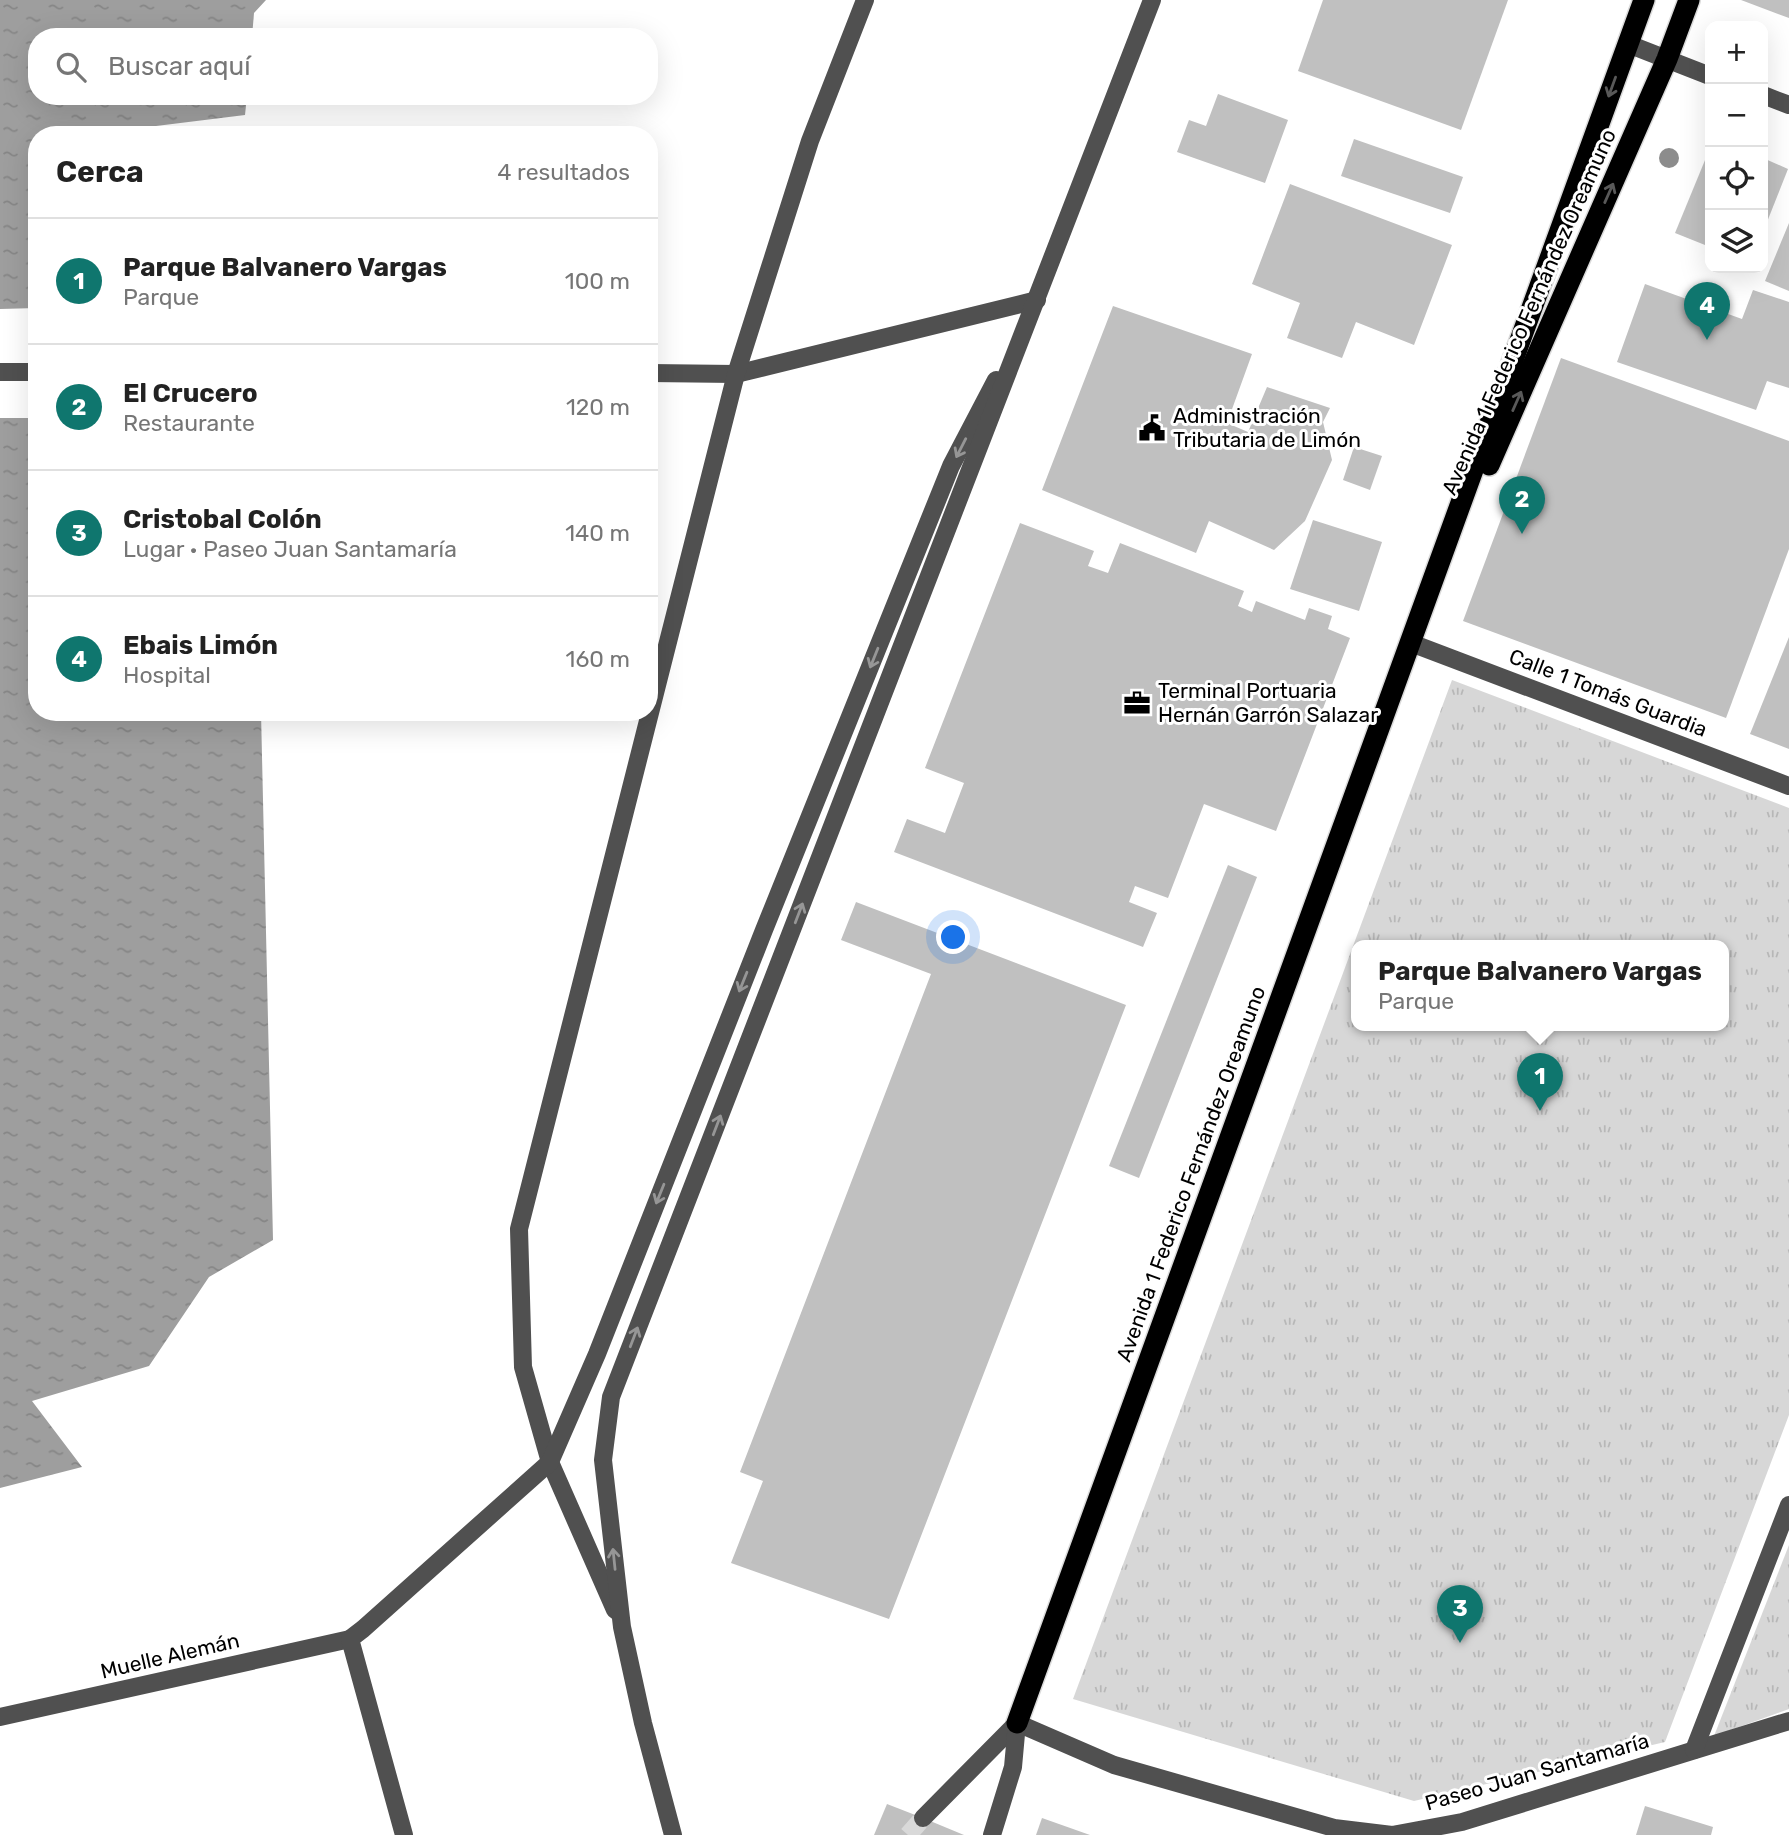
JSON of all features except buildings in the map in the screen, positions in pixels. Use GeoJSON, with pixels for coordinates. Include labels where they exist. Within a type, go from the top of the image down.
{"type":"FeatureCollection","features":[{"type":"Feature","properties":{"kind":"highway","name":"Avenida 1 Federico Fernández Oreamuno"},"geometry":{"type":"LineString","coordinates":[[1017,1723],[1644,0]]}},
{"type":"Feature","properties":{"kind":"highway","name":"Avenida 1 Federico Fernández Oreamuno"},"geometry":{"type":"LineString","coordinates":[[1411,643],[1667,59],[1689,0]]}},
{"type":"Feature","properties":{"kind":"street"},"geometry":{"type":"LineString","coordinates":[[658,681],[736,374],[810,141],[865,0]]}},
{"type":"Feature","properties":{"kind":"street"},"geometry":{"type":"LineString","coordinates":[[673,1835],[643,1723],[622,1627],[603,1460],[611,1397],[1152,0]]}},
{"type":"Feature","properties":{"kind":"street"},"geometry":{"type":"LineString","coordinates":[[1628,44],[1705,73]]}},
{"type":"Feature","properties":{"kind":"street"},"geometry":{"type":"LineString","coordinates":[[1768,98],[1789,106]]}},
{"type":"Feature","properties":{"kind":"street"},"geometry":{"type":"LineString","coordinates":[[658,373],[736,374],[1037,300]]}},
{"type":"Feature","properties":{"kind":"street"},"geometry":{"type":"LineString","coordinates":[[404,1835],[350,1639],[550,1462],[597,1354],[951,466],[1037,300]]}},
{"type":"Feature","properties":{"kind":"street"},"geometry":{"type":"LineString","coordinates":[[0,372],[28,372]]}},
{"type":"Feature","properties":{"kind":"street","name":"Calle 1 Tomás Guardia"},"geometry":{"type":"LineString","coordinates":[[1411,643],[1789,786]]}},
{"type":"Feature","properties":{"kind":"street"},"geometry":{"type":"LineString","coordinates":[[622,1627],[550,1462],[523,1367],[519,1229],[648,721]]}},
{"type":"Feature","properties":{"kind":"street"},"geometry":{"type":"LineString","coordinates":[[1694,1751],[1789,1504]]}},
{"type":"Feature","properties":{"kind":"street","name":"Muelle Alemán"},"geometry":{"type":"LineString","coordinates":[[0,1717],[350,1639]]}},
{"type":"Feature","properties":{"kind":"street","name":"Paseo Juan Santamaría"},"geometry":{"type":"LineString","coordinates":[[1017,1723],[1114,1765],[1334,1828],[1392,1835],[1462,1822],[1789,1721]]}},
{"type":"Feature","properties":{"kind":"street"},"geometry":{"type":"LineString","coordinates":[[923,1818],[1017,1723]]}},
{"type":"Feature","properties":{"kind":"street"},"geometry":{"type":"LineString","coordinates":[[992,1835],[1013,1766],[1017,1723]]}},
{"type":"Feature","properties":{"kind":"green space"},"geometry":{"type":"Polygon","coordinates":[[[1452,680],[1789,808],[1789,1415],[1665,1742],[1414,1801],[1073,1699],[1351,952],[1351,1031],[1729,1031],[1729,940],[1355,940],[1452,680]]]}},
{"type":"Feature","properties":{"kind":"green space"},"geometry":{"type":"Polygon","coordinates":[[[1789,1545],[1789,1709],[1714,1736],[1789,1545]]]}},
{"type":"Feature","properties":{"kind":"water"},"geometry":{"type":"Polygon","coordinates":[[[0,0],[266,0],[254,13],[253,28],[28,28],[28,105],[246,105],[245,115],[156,126],[28,126],[28,308],[0,309],[0,0]]]}},
{"type":"Feature","properties":{"kind":"water"},"geometry":{"type":"Polygon","coordinates":[[[0,418],[28,418],[28,721],[261,721],[273,1240],[209,1277],[149,1366],[32,1401],[82,1467],[0,1488],[0,418]]]}},
{"type":"Feature","properties":{"kind":"tunnel"},"geometry":{"type":"LineString","coordinates":[[908,1835],[923,1818]]}},
{"type":"Feature","properties":{"kind":"place","name":"Ebais Limón"},"geometry":{"type":"Point","coordinates":[1707,340]}},
{"type":"Feature","properties":{"kind":"place","name":"Administración Tributaria de Limón"},"geometry":{"type":"Point","coordinates":[1152,428]}},
{"type":"Feature","properties":{"kind":"place","name":"El Crucero"},"geometry":{"type":"Point","coordinates":[1522,534]}},
{"type":"Feature","properties":{"kind":"place","name":"Terminal Portuaria Hernán Garrón Salazar"},"geometry":{"type":"Point","coordinates":[1137,703]}},
{"type":"Feature","properties":{"kind":"place","name":"Parque Balvanero Vargas"},"geometry":{"type":"Point","coordinates":[1540,1111]}},
{"type":"Feature","properties":{"kind":"place","name":"Cristobal Colón"},"geometry":{"type":"Point","coordinates":[1460,1643]}}]}
